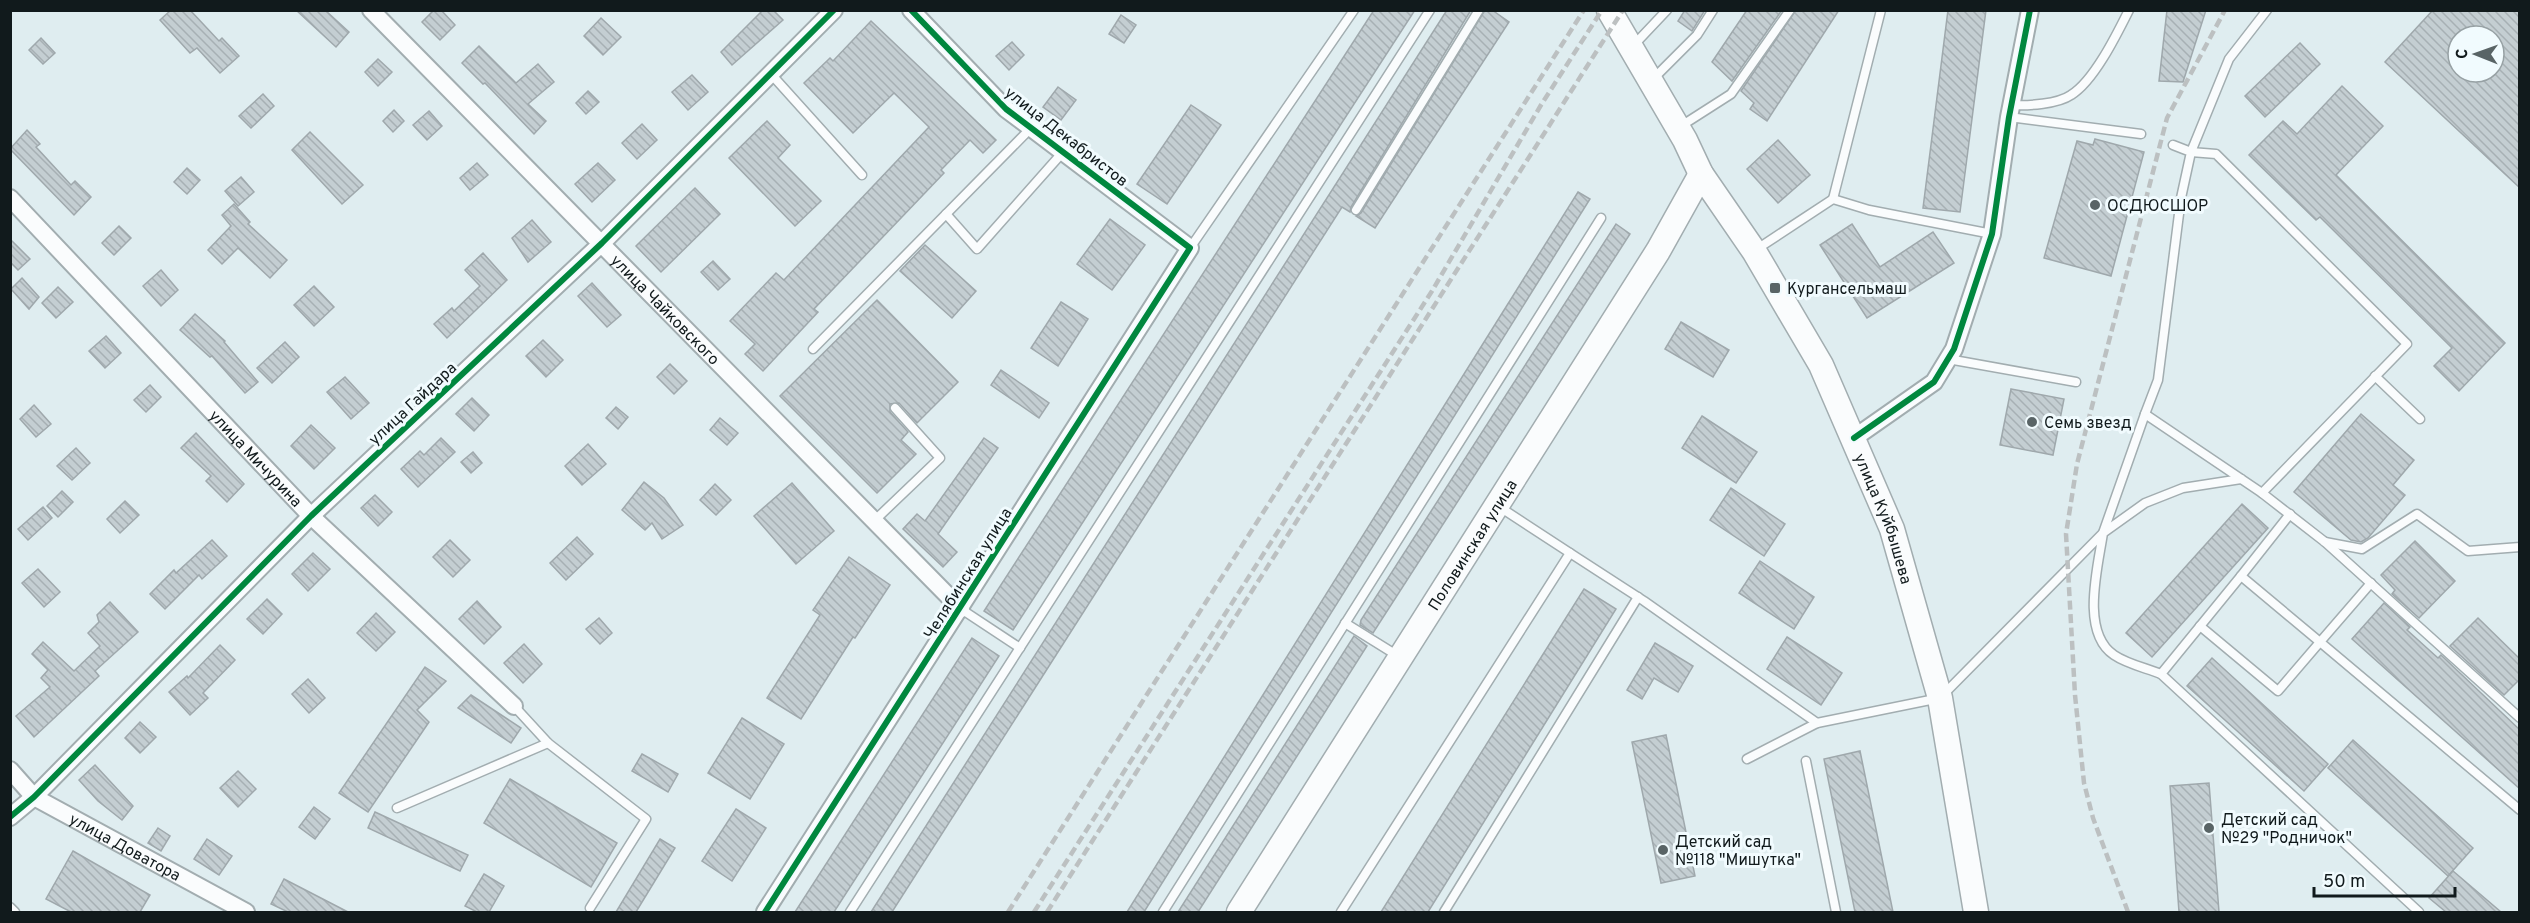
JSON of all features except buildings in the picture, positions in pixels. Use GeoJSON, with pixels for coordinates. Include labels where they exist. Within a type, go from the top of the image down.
{"type":"FeatureCollection","features":[{"type":"Feature","properties":{"kind":"main road","name":"улица Куйбышева"},"geometry":{"type":"LineString","coordinates":[[1609,10],[1678,128],[1701,174],[1754,251],[1821,365],[1892,529],[1940,698],[1976,912]]}},
{"type":"Feature","properties":{"kind":"main road","name":"Половинская улица"},"geometry":{"type":"LineString","coordinates":[[1239,912],[1658,251],[1701,174]]}},
{"type":"Feature","properties":{"kind":"street","name":"улица Чайковского"},"geometry":{"type":"LineString","coordinates":[[371,10],[961,609]]}},
{"type":"Feature","properties":{"kind":"street","name":"улица Гайдара"},"geometry":{"type":"LineString","coordinates":[[10,817],[34,797],[311,516],[602,243],[834,10]]}},
{"type":"Feature","properties":{"kind":"street","name":"улица Декабристов"},"geometry":{"type":"LineString","coordinates":[[911,10],[1006,109],[1190,248]]}},
{"type":"Feature","properties":{"kind":"street"},"geometry":{"type":"LineString","coordinates":[[1854,438],[1934,381],[1954,349],[1992,234],[2010,111],[2030,10]]}},
{"type":"Feature","properties":{"kind":"street","name":"улица Мичурина"},"geometry":{"type":"LineString","coordinates":[[10,198],[311,516],[514,706]]}},
{"type":"Feature","properties":{"kind":"street","name":"Челябинская улица"},"geometry":{"type":"LineString","coordinates":[[765,912],[1190,248]]}},
{"type":"Feature","properties":{"kind":"street","name":"улица Доватора"},"geometry":{"type":"LineString","coordinates":[[10,770],[34,797],[246,912]]}},
{"type":"Feature","properties":{"kind":"lane"},"geometry":{"type":"LineString","coordinates":[[1190,248],[1354,10]]}},
{"type":"Feature","properties":{"kind":"lane"},"geometry":{"type":"LineString","coordinates":[[850,912],[1430,10]]}},
{"type":"Feature","properties":{"kind":"lane"},"geometry":{"type":"LineString","coordinates":[[1356,210],[1479,10]]}},
{"type":"Feature","properties":{"kind":"lane"},"geometry":{"type":"LineString","coordinates":[[1627,42],[1667,10]]}},
{"type":"Feature","properties":{"kind":"lane"},"geometry":{"type":"LineString","coordinates":[[1650,82],[1697,35],[1713,10]]}},
{"type":"Feature","properties":{"kind":"lane"},"geometry":{"type":"LineString","coordinates":[[1678,128],[1731,94],[1790,10]]}},
{"type":"Feature","properties":{"kind":"lane"},"geometry":{"type":"LineString","coordinates":[[1754,251],[1833,198],[1881,10]]}},
{"type":"Feature","properties":{"kind":"lane"},"geometry":{"type":"LineString","coordinates":[[2010,111],[2071,95],[2102,62],[2129,10]]}},
{"type":"Feature","properties":{"kind":"lane"},"geometry":{"type":"LineString","coordinates":[[2267,10],[2229,59],[2192,152],[2181,198],[2158,380],[2103,533],[2094,599],[2096,633],[2113,654],[2161,674],[2419,912]]}},
{"type":"Feature","properties":{"kind":"lane"},"geometry":{"type":"LineString","coordinates":[[771,74],[862,175]]}},
{"type":"Feature","properties":{"kind":"lane"},"geometry":{"type":"LineString","coordinates":[[2010,111],[2141,134]]}},
{"type":"Feature","properties":{"kind":"lane"},"geometry":{"type":"LineString","coordinates":[[813,349],[1031,128]]}},
{"type":"Feature","properties":{"kind":"lane"},"geometry":{"type":"LineString","coordinates":[[2173,145],[2192,152],[2216,154],[2407,344],[2262,493]]}},
{"type":"Feature","properties":{"kind":"lane"},"geometry":{"type":"LineString","coordinates":[[946,214],[976,249],[1063,152]]}},
{"type":"Feature","properties":{"kind":"lane"},"geometry":{"type":"LineString","coordinates":[[1833,198],[1869,210],[1992,234]]}},
{"type":"Feature","properties":{"kind":"lane"},"geometry":{"type":"LineString","coordinates":[[1162,912],[1601,218]]}},
{"type":"Feature","properties":{"kind":"lane"},"geometry":{"type":"LineString","coordinates":[[1947,359],[2076,382]]}},
{"type":"Feature","properties":{"kind":"lane"},"geometry":{"type":"LineString","coordinates":[[2375,376],[2420,419]]}},
{"type":"Feature","properties":{"kind":"lane"},"geometry":{"type":"LineString","coordinates":[[874,521],[940,458],[895,408]]}},
{"type":"Feature","properties":{"kind":"lane"},"geometry":{"type":"LineString","coordinates":[[2145,414],[2262,493],[2325,542],[2520,718]]}},
{"type":"Feature","properties":{"kind":"lane"},"geometry":{"type":"LineString","coordinates":[[1747,759],[1817,723],[1940,698],[2103,533],[2145,503],[2183,488],[2241,479]]}},
{"type":"Feature","properties":{"kind":"lane"},"geometry":{"type":"LineString","coordinates":[[1497,506],[1638,597],[1817,723]]}},
{"type":"Feature","properties":{"kind":"lane"},"geometry":{"type":"LineString","coordinates":[[2161,674],[2290,514]]}},
{"type":"Feature","properties":{"kind":"lane"},"geometry":{"type":"LineString","coordinates":[[2325,542],[2362,549],[2417,514],[2468,551],[2520,547]]}},
{"type":"Feature","properties":{"kind":"lane"},"geometry":{"type":"LineString","coordinates":[[1341,912],[1570,553]]}},
{"type":"Feature","properties":{"kind":"lane"},"geometry":{"type":"LineString","coordinates":[[2241,576],[2520,810]]}},
{"type":"Feature","properties":{"kind":"lane"},"geometry":{"type":"LineString","coordinates":[[2200,626],[2278,691],[2372,583]]}},
{"type":"Feature","properties":{"kind":"lane"},"geometry":{"type":"LineString","coordinates":[[1444,912],[1638,597]]}},
{"type":"Feature","properties":{"kind":"lane"},"geometry":{"type":"LineString","coordinates":[[961,609],[1020,648]]}},
{"type":"Feature","properties":{"kind":"lane"},"geometry":{"type":"LineString","coordinates":[[1345,623],[1401,658]]}},
{"type":"Feature","properties":{"kind":"lane"},"geometry":{"type":"LineString","coordinates":[[514,706],[548,743],[646,819],[590,908]]}},
{"type":"Feature","properties":{"kind":"lane"},"geometry":{"type":"LineString","coordinates":[[397,808],[548,743]]}},
{"type":"Feature","properties":{"kind":"lane"},"geometry":{"type":"LineString","coordinates":[[1806,761],[1836,912]]}},
{"type":"Feature","properties":{"kind":"lane"},"geometry":{"type":"LineString","coordinates":[[10,907],[15,912]]}},
{"type":"Feature","properties":{"kind":"railway"},"geometry":{"type":"LineString","coordinates":[[1008,912],[1584,10]]}},
{"type":"Feature","properties":{"kind":"railway"},"geometry":{"type":"LineString","coordinates":[[1034,912],[1432,291],[1541,105],[1602,10]]}},
{"type":"Feature","properties":{"kind":"railway"},"geometry":{"type":"LineString","coordinates":[[1047,912],[1623,10]]}},
{"type":"Feature","properties":{"kind":"railway"},"geometry":{"type":"LineString","coordinates":[[2128,912],[2093,818],[2084,783],[2075,695],[2066,534],[2077,464],[2167,118],[2225,10]]}},
{"type":"Feature","properties":{"kind":"cycle path"},"geometry":{"type":"LineString","coordinates":[[10,817],[34,797],[311,516],[602,243],[834,10]]}},
{"type":"Feature","properties":{"kind":"cycle path"},"geometry":{"type":"LineString","coordinates":[[765,912],[1190,248],[1006,109],[911,10]]}},
{"type":"Feature","properties":{"kind":"cycle path"},"geometry":{"type":"LineString","coordinates":[[1854,438],[1934,382],[1954,349],[1992,234],[2009,117],[2030,10]]}},
{"type":"Feature","properties":{"kind":"place","name":"ОСДЮСШОР"},"geometry":{"type":"Point","coordinates":[2095,205]}},
{"type":"Feature","properties":{"kind":"place","name":"Кургансельмаш"},"geometry":{"type":"Point","coordinates":[1775,288]}},
{"type":"Feature","properties":{"kind":"place","name":"Семь звезд"},"geometry":{"type":"Point","coordinates":[2032,422]}},
{"type":"Feature","properties":{"kind":"place","name":"Детский сад №29 \"Родничок\""},"geometry":{"type":"Point","coordinates":[2209,828]}},
{"type":"Feature","properties":{"kind":"place","name":"Детский сад №118 \"Мишутка\""},"geometry":{"type":"Point","coordinates":[1663,850]}}]}
